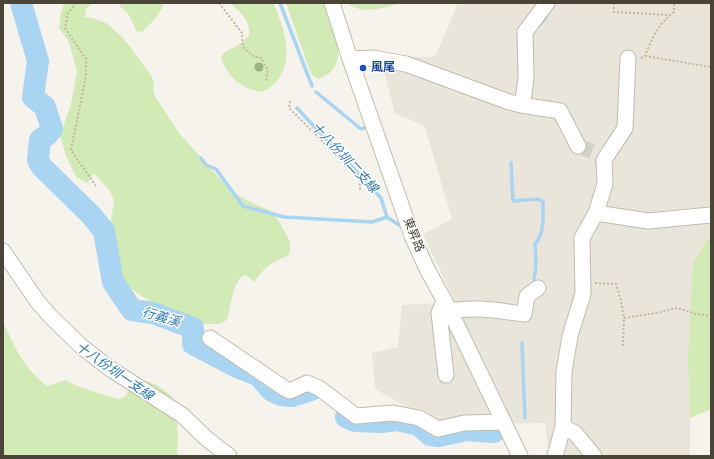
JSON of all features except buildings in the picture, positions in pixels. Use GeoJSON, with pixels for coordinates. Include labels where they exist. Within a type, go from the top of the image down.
{"type":"FeatureCollection","features":[{"type":"Feature","properties":{"kind":"street","name":"東昇路"},"geometry":{"type":"LineString","coordinates":[[332,3],[412,236],[520,456]]}},
{"type":"Feature","properties":{"kind":"street"},"geometry":{"type":"LineString","coordinates":[[521,105],[526,77],[525,32],[547,3]]}},
{"type":"Feature","properties":{"kind":"street"},"geometry":{"type":"LineString","coordinates":[[350,59],[373,58],[406,64],[521,105],[560,111],[578,146]]}},
{"type":"Feature","properties":{"kind":"street"},"geometry":{"type":"LineString","coordinates":[[555,456],[563,427],[564,372],[570,336],[583,294],[582,238],[596,213],[605,184],[604,160],[625,128],[628,58]]}},
{"type":"Feature","properties":{"kind":"street"},"geometry":{"type":"LineString","coordinates":[[596,213],[648,220],[711,215]]}},
{"type":"Feature","properties":{"kind":"street"},"geometry":{"type":"LineString","coordinates":[[3,251],[37,301],[81,346],[109,368],[182,415],[207,439],[229,456]]}},
{"type":"Feature","properties":{"kind":"street"},"geometry":{"type":"LineString","coordinates":[[446,376],[439,313],[447,307],[524,314],[526,296],[538,288]]}},
{"type":"Feature","properties":{"kind":"street"},"geometry":{"type":"LineString","coordinates":[[210,338],[287,390],[290,391],[307,383],[319,388],[356,416],[393,413],[419,418],[438,429],[464,423],[504,422]]}},
{"type":"Feature","properties":{"kind":"street"},"geometry":{"type":"LineString","coordinates":[[563,427],[575,432],[594,456]]}},
{"type":"Feature","properties":{"kind":"path"},"geometry":{"type":"LineString","coordinates":[[76,3],[68,13],[66,28],[86,59],[86,76],[71,150],[96,186]]}},
{"type":"Feature","properties":{"kind":"path"},"geometry":{"type":"LineString","coordinates":[[219,3],[242,33],[243,47],[253,56],[261,58],[268,70],[266,81]]}},
{"type":"Feature","properties":{"kind":"path"},"geometry":{"type":"LineString","coordinates":[[614,3],[614,12],[669,16]]}},
{"type":"Feature","properties":{"kind":"path"},"geometry":{"type":"LineString","coordinates":[[645,56],[651,40],[665,19],[674,12],[674,3]]}},
{"type":"Feature","properties":{"kind":"path"},"geometry":{"type":"LineString","coordinates":[[628,58],[639,59],[645,56],[711,67]]}},
{"type":"Feature","properties":{"kind":"path"},"geometry":{"type":"LineString","coordinates":[[290,101],[289,108],[360,179],[360,190]]}},
{"type":"Feature","properties":{"kind":"path"},"geometry":{"type":"LineString","coordinates":[[584,283],[616,284],[624,318],[623,346]]}},
{"type":"Feature","properties":{"kind":"path"},"geometry":{"type":"LineString","coordinates":[[624,318],[677,308],[696,314],[711,316]]}},
{"type":"Feature","properties":{"kind":"shaded area"},"geometry":{"type":"Polygon","coordinates":[[[458,3],[711,3],[711,387],[690,390],[690,456],[549,456],[545,423],[437,425],[375,389],[372,353],[398,347],[402,305],[455,302],[423,234],[452,219],[424,125],[395,114],[380,56],[435,57],[458,3]]]}},
{"type":"Feature","properties":{"kind":"green space"},"geometry":{"type":"Polygon","coordinates":[[[64,3],[92,3],[86,9],[85,17],[93,18],[106,23],[122,37],[131,48],[152,77],[154,83],[153,90],[156,98],[179,133],[230,190],[248,201],[271,211],[281,225],[290,242],[288,256],[277,260],[269,266],[254,282],[246,275],[241,278],[233,294],[227,320],[219,324],[205,324],[158,307],[124,284],[115,269],[110,227],[114,201],[110,191],[94,173],[87,183],[76,177],[66,156],[60,135],[71,104],[77,72],[69,42],[59,28],[64,3]]]}},
{"type":"Feature","properties":{"kind":"green space"},"geometry":{"type":"Polygon","coordinates":[[[117,3],[165,3],[156,18],[143,31],[137,32],[129,15],[117,3]]]}},
{"type":"Feature","properties":{"kind":"green space"},"geometry":{"type":"Polygon","coordinates":[[[229,3],[273,3],[281,23],[286,44],[285,65],[275,83],[262,92],[247,88],[237,82],[228,72],[221,59],[225,52],[239,45],[249,35],[248,25],[244,16],[229,3]]]}},
{"type":"Feature","properties":{"kind":"green space"},"geometry":{"type":"Polygon","coordinates":[[[286,3],[327,3],[338,46],[338,57],[335,66],[329,74],[318,79],[311,74],[286,3]]]}},
{"type":"Feature","properties":{"kind":"green space"},"geometry":{"type":"Polygon","coordinates":[[[348,3],[399,3],[387,7],[365,10],[353,7],[348,3]]]}},
{"type":"Feature","properties":{"kind":"green space"},"geometry":{"type":"Polygon","coordinates":[[[708,239],[711,240],[711,409],[690,418],[688,357],[693,263],[708,239]]]}},
{"type":"Feature","properties":{"kind":"green space"},"geometry":{"type":"Polygon","coordinates":[[[3,323],[16,349],[26,364],[34,375],[48,386],[65,380],[77,386],[117,399],[125,396],[135,380],[143,380],[166,391],[173,399],[175,404],[178,435],[177,456],[3,456],[3,323]]]}},
{"type":"Feature","properties":{"kind":"waterway","name":"行義溪"},"geometry":{"type":"LineString","coordinates":[[21,3],[38,61],[33,97],[45,107],[52,129],[40,140],[38,160],[42,167],[91,215],[104,231],[113,282],[132,310],[153,313],[193,328],[193,344],[239,368],[258,375],[272,391],[281,395],[292,396],[311,390]]}},
{"type":"Feature","properties":{"kind":"waterway"},"geometry":{"type":"LineString","coordinates":[[280,3],[312,86]]}},
{"type":"Feature","properties":{"kind":"waterway"},"geometry":{"type":"LineString","coordinates":[[539,25],[545,19],[547,14]]}},
{"type":"Feature","properties":{"kind":"waterway"},"geometry":{"type":"LineString","coordinates":[[316,92],[361,129],[364,128]]}},
{"type":"Feature","properties":{"kind":"waterway","name":"十八份圳二支線"},"geometry":{"type":"LineString","coordinates":[[297,108],[381,198],[387,217],[402,227]]}},
{"type":"Feature","properties":{"kind":"waterway"},"geometry":{"type":"LineString","coordinates":[[201,158],[206,165],[216,169],[243,206],[284,217],[372,222],[387,217]]}},
{"type":"Feature","properties":{"kind":"waterway"},"geometry":{"type":"LineString","coordinates":[[511,163],[513,201],[538,199],[543,202],[542,230],[535,244],[536,264],[534,280]]}},
{"type":"Feature","properties":{"kind":"waterway"},"geometry":{"type":"LineString","coordinates":[[522,343],[525,418]]}},
{"type":"Feature","properties":{"kind":"waterway","name":"行義溪"},"geometry":{"type":"LineString","coordinates":[[346,417],[355,421],[381,422],[397,420],[419,425],[430,435],[439,436],[466,430],[494,432]]}},
{"type":"Feature","properties":{"kind":"tunnel"},"geometry":{"type":"LineString","coordinates":[[578,146],[597,153],[604,160]]}},
{"type":"Feature","properties":{"kind":"place","name":"風尾"},"geometry":{"type":"Point","coordinates":[363,68]}},
{"type":"Feature","properties":{"kind":"water label","name":"十八份圳一支線"},"geometry":{"type":"Point","coordinates":[114,372]}}]}
